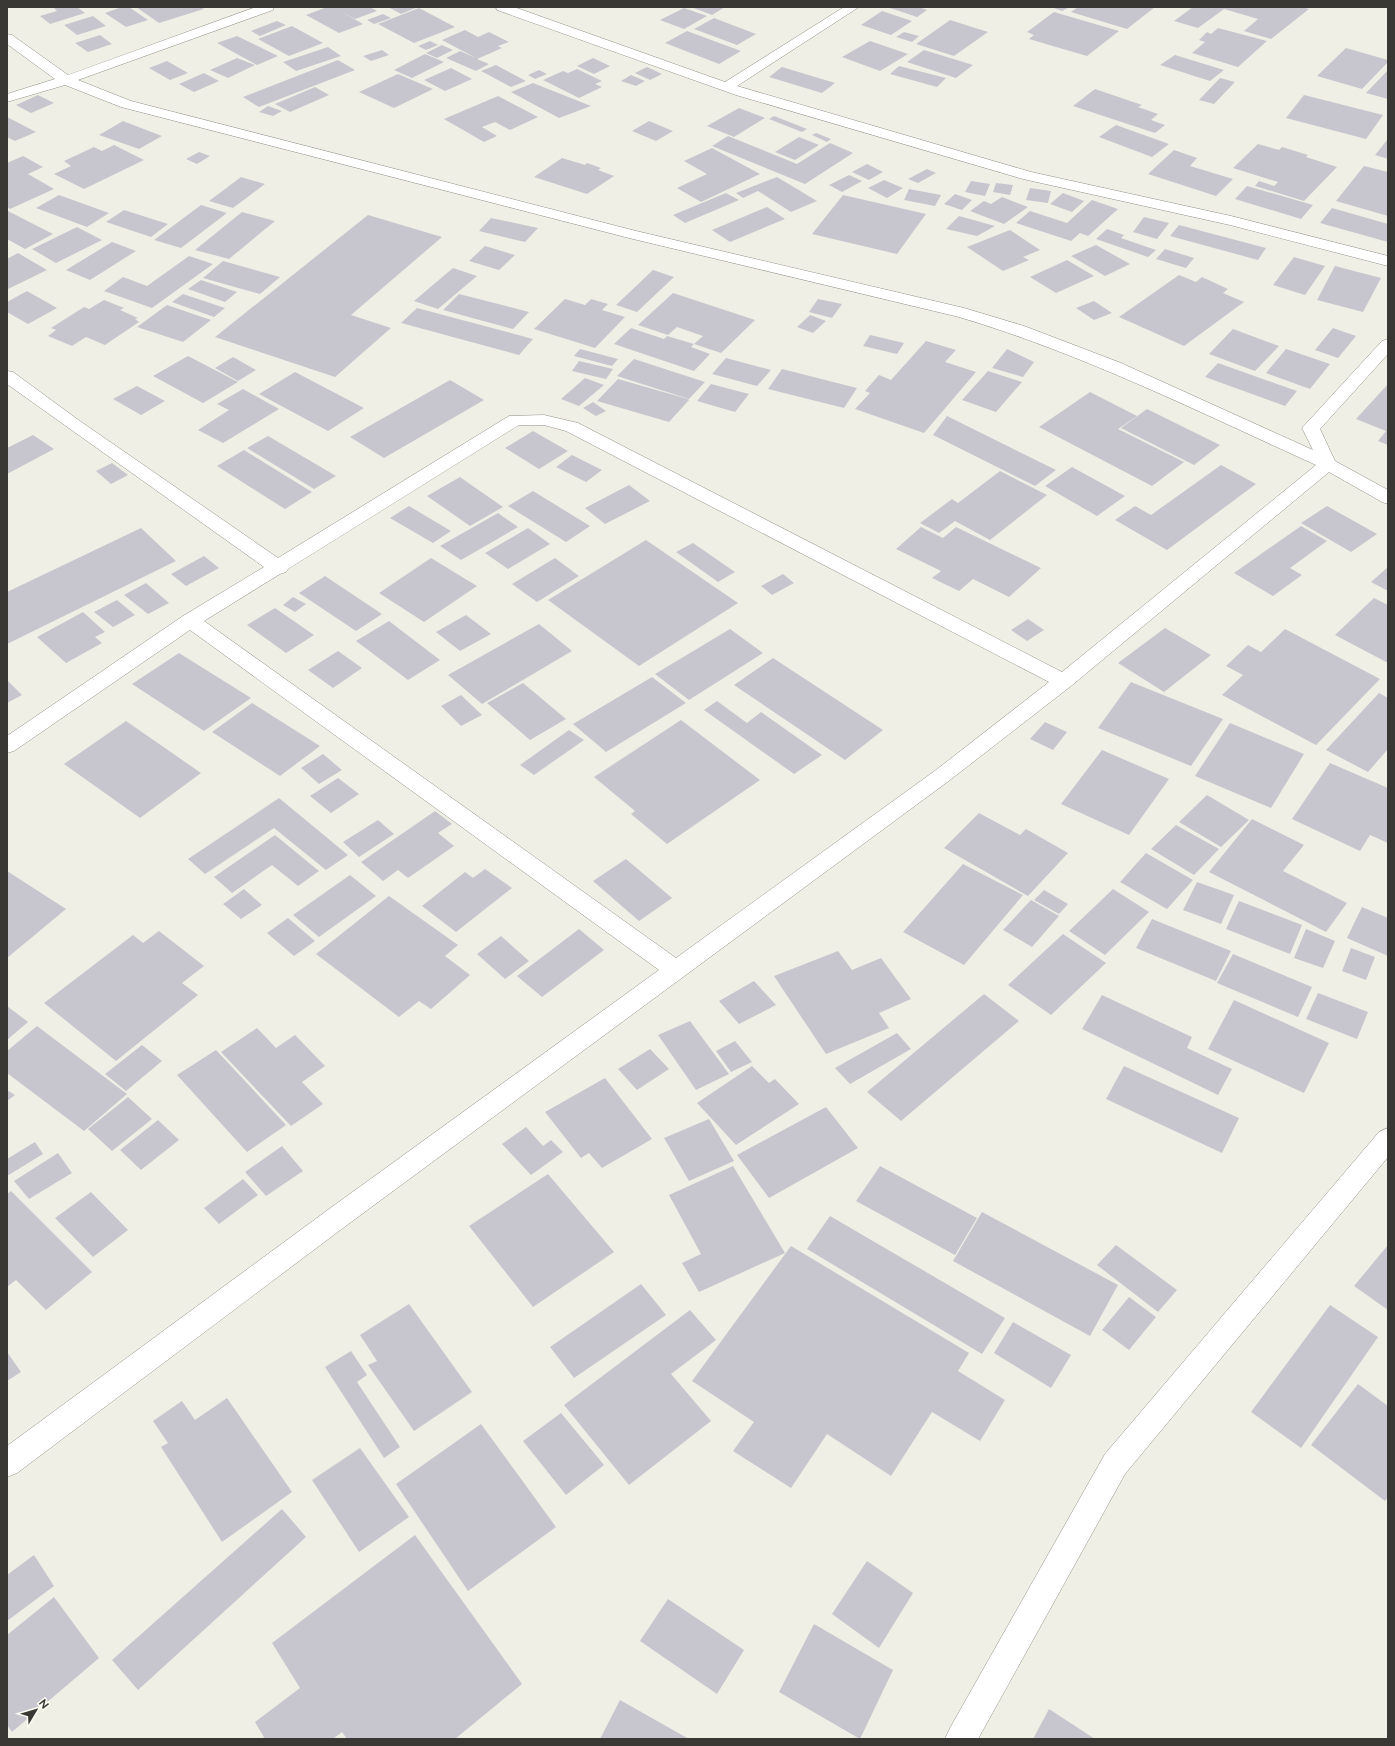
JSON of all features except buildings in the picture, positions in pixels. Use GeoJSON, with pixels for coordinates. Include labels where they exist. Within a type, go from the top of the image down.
{"type":"FeatureCollection","features":[{"type":"Feature","properties":{"kind":"street"},"geometry":{"type":"LineString","coordinates":[[7,98],[66,80],[268,7]]}},
{"type":"Feature","properties":{"kind":"street"},"geometry":{"type":"LineString","coordinates":[[502,7],[726,87],[1028,176],[1231,221],[1388,261]]}},
{"type":"Feature","properties":{"kind":"street"},"geometry":{"type":"LineString","coordinates":[[726,87],[853,7]]}},
{"type":"Feature","properties":{"kind":"street"},"geometry":{"type":"LineString","coordinates":[[7,38],[66,80],[126,104],[634,235],[964,313],[1018,329],[1115,367],[1328,464],[1388,498]]}},
{"type":"Feature","properties":{"kind":"street"},"geometry":{"type":"LineString","coordinates":[[1328,464],[1311,428],[1388,344]]}},
{"type":"Feature","properties":{"kind":"street"},"geometry":{"type":"LineString","coordinates":[[7,376],[71,423],[279,568]]}},
{"type":"Feature","properties":{"kind":"street"},"geometry":{"type":"LineString","coordinates":[[7,746],[190,621],[279,568],[516,420],[544,420],[572,427],[1064,682]]}},
{"type":"Feature","properties":{"kind":"street"},"geometry":{"type":"LineString","coordinates":[[7,1462],[341,1215],[943,775],[1064,682],[1328,464]]}},
{"type":"Feature","properties":{"kind":"street"},"geometry":{"type":"LineString","coordinates":[[190,621],[676,970]]}},
{"type":"Feature","properties":{"kind":"street"},"geometry":{"type":"LineString","coordinates":[[961,1739],[1115,1464],[1388,1139]]}}]}
